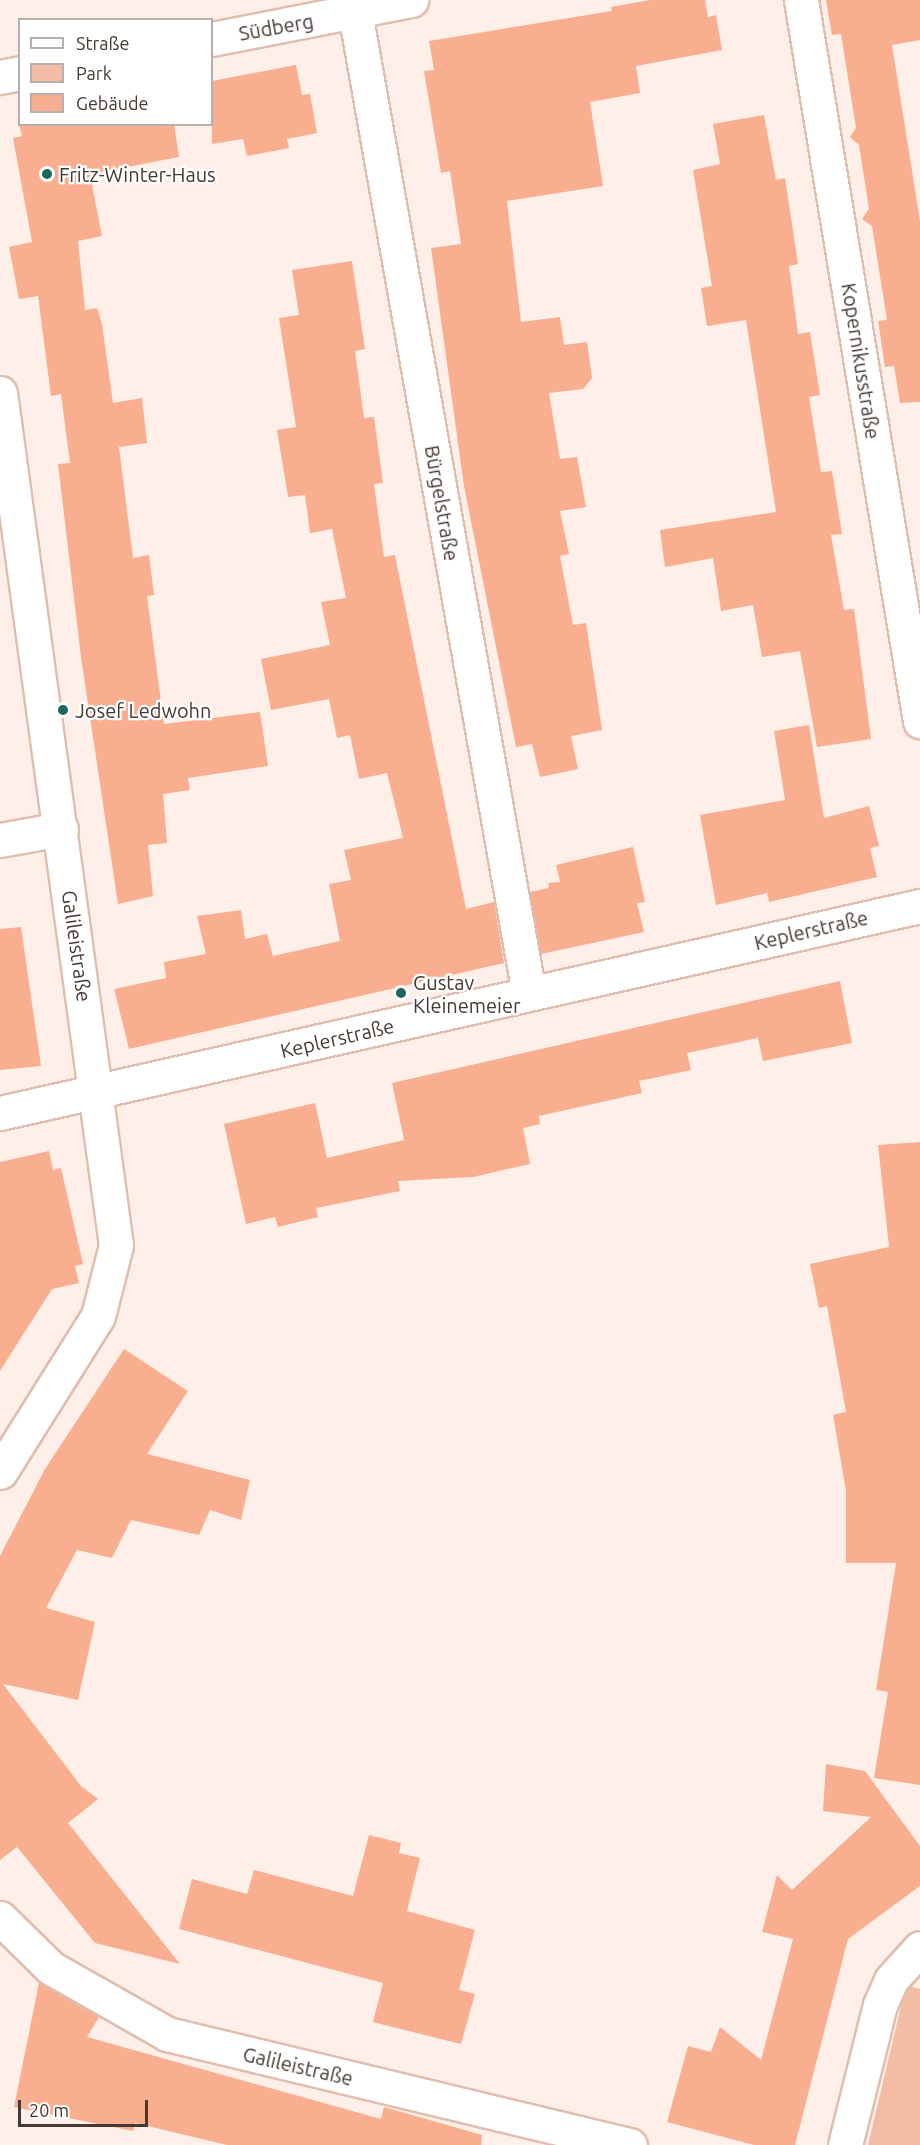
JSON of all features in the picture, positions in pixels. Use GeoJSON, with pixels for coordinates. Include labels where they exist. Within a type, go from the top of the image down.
{"type":"FeatureCollection","features":[{"type":"Feature","properties":{"kind":"street","name":"Südberg"},"geometry":{"type":"LineString","coordinates":[[213,39],[411,0]]}},
{"type":"Feature","properties":{"kind":"street","name":"Kopernikusstraße"},"geometry":{"type":"LineString","coordinates":[[801,0],[920,721]]}},
{"type":"Feature","properties":{"kind":"street","name":"Bürgelstraße"},"geometry":{"type":"LineString","coordinates":[[355,12],[529,994]]}},
{"type":"Feature","properties":{"kind":"street"},"geometry":{"type":"LineString","coordinates":[[0,77],[18,73]]}},
{"type":"Feature","properties":{"kind":"street","name":"Galileistraße"},"geometry":{"type":"LineString","coordinates":[[0,393],[14,593],[61,829],[117,1245],[98,1316],[0,1472]]}},
{"type":"Feature","properties":{"kind":"street"},"geometry":{"type":"LineString","coordinates":[[0,840],[61,829]]}},
{"type":"Feature","properties":{"kind":"street","name":"Keplerstraße"},"geometry":{"type":"LineString","coordinates":[[0,1113],[920,906]]}},
{"type":"Feature","properties":{"kind":"street","name":"Galileistraße"},"geometry":{"type":"LineString","coordinates":[[0,1918],[51,1968],[167,2034],[630,2145]]}},
{"type":"Feature","properties":{"kind":"street"},"geometry":{"type":"LineString","coordinates":[[845,2145],[880,2005],[891,1980],[920,1948]]}},
{"type":"Feature","properties":{"kind":"green space"},"geometry":{"type":"Polygon","coordinates":[[[906,1985],[920,1989],[920,2145],[868,2145],[906,1985]]]}},
{"type":"Feature","properties":{"kind":"building"},"geometry":{"type":"Polygon","coordinates":[[[650,0],[705,0],[708,17],[716,15],[722,50],[636,66],[640,93],[590,102],[603,186],[507,201],[521,322],[560,317],[564,345],[587,342],[592,378],[583,389],[549,393],[560,459],[577,457],[586,507],[560,511],[569,554],[560,556],[573,625],[586,623],[602,730],[571,736],[578,769],[540,777],[532,744],[516,747],[464,486],[431,248],[461,244],[450,171],[441,173],[424,71],[434,70],[429,41],[612,11],[611,7],[650,0]]]}},
{"type":"Feature","properties":{"kind":"building"},"geometry":{"type":"Polygon","coordinates":[[[826,0],[920,0],[920,40],[892,45],[920,221],[920,402],[900,403],[894,366],[885,367],[878,321],[887,320],[872,226],[862,219],[869,209],[859,145],[850,137],[856,128],[841,34],[832,35],[826,0]]]}},
{"type":"Feature","properties":{"kind":"building"},"geometry":{"type":"Polygon","coordinates":[[[296,65],[302,95],[310,94],[317,133],[287,139],[289,148],[247,156],[243,139],[212,144],[213,81],[296,65]]]}},
{"type":"Feature","properties":{"kind":"building"},"geometry":{"type":"Polygon","coordinates":[[[764,115],[776,180],[785,178],[798,264],[789,266],[798,334],[810,332],[820,395],[809,397],[821,472],[832,471],[842,534],[831,535],[844,610],[854,609],[871,739],[817,747],[800,651],[762,657],[753,605],[721,611],[713,558],[665,567],[660,530],[776,512],[746,320],[707,326],[701,288],[712,286],[693,170],[720,164],[713,124],[764,115]]]}},
{"type":"Feature","properties":{"kind":"building"},"geometry":{"type":"Polygon","coordinates":[[[20,126],[174,126],[179,157],[90,174],[102,236],[78,241],[85,310],[97,308],[102,324],[113,403],[142,398],[147,443],[119,447],[133,558],[149,555],[154,595],[147,596],[164,724],[260,712],[268,766],[188,778],[190,790],[163,794],[167,843],[148,845],[153,896],[118,904],[81,657],[58,464],[70,463],[61,394],[51,396],[38,296],[19,299],[9,247],[32,242],[13,138],[22,136],[20,126]]]}},
{"type":"Feature","properties":{"kind":"building"},"geometry":{"type":"Polygon","coordinates":[[[352,261],[365,349],[355,351],[364,418],[374,417],[383,483],[374,484],[384,557],[395,555],[466,909],[494,902],[504,963],[129,1049],[114,989],[166,978],[164,962],[206,954],[197,916],[241,910],[245,939],[267,934],[273,956],[340,941],[329,884],[351,880],[344,850],[403,838],[387,773],[359,779],[350,735],[337,738],[329,699],[271,710],[261,659],[330,645],[321,602],[346,598],[332,529],[310,533],[305,495],[288,497],[277,430],[296,427],[279,318],[299,315],[292,270],[352,261]]]}},
{"type":"Feature","properties":{"kind":"building"},"geometry":{"type":"Polygon","coordinates":[[[809,725],[824,818],[869,806],[879,846],[870,848],[877,877],[769,902],[767,893],[716,905],[700,815],[785,800],[774,731],[809,725]]]}},
{"type":"Feature","properties":{"kind":"building"},"geometry":{"type":"Polygon","coordinates":[[[633,847],[645,902],[637,903],[644,932],[541,954],[530,892],[549,888],[548,883],[560,882],[556,865],[633,847]]]}},
{"type":"Feature","properties":{"kind":"building"},"geometry":{"type":"Polygon","coordinates":[[[21,927],[41,1066],[0,1070],[0,929],[21,927]]]}},
{"type":"Feature","properties":{"kind":"building"},"geometry":{"type":"Polygon","coordinates":[[[840,981],[852,1043],[763,1061],[758,1038],[687,1053],[691,1070],[639,1081],[642,1093],[539,1116],[540,1124],[523,1128],[530,1164],[473,1177],[398,1181],[400,1191],[316,1208],[318,1217],[278,1227],[275,1217],[246,1224],[224,1124],[315,1103],[327,1158],[404,1140],[392,1083],[840,981]]]}},
{"type":"Feature","properties":{"kind":"building"},"geometry":{"type":"Polygon","coordinates":[[[920,1142],[920,1785],[874,1778],[888,1692],[876,1690],[896,1563],[846,1563],[846,1491],[833,1415],[846,1412],[827,1306],[819,1308],[810,1264],[889,1247],[878,1145],[920,1142]]]}},
{"type":"Feature","properties":{"kind":"building"},"geometry":{"type":"Polygon","coordinates":[[[49,1151],[53,1170],[61,1168],[83,1264],[75,1266],[79,1283],[52,1289],[0,1371],[0,1162],[49,1151]]]}},
{"type":"Feature","properties":{"kind":"building"},"geometry":{"type":"Polygon","coordinates":[[[124,1349],[188,1391],[147,1454],[250,1480],[241,1520],[210,1510],[199,1535],[131,1520],[112,1558],[77,1550],[46,1608],[95,1622],[78,1700],[3,1684],[81,1786],[98,1799],[68,1823],[180,1964],[95,1943],[17,1847],[0,1860],[0,1556],[45,1469],[124,1349]]]}},
{"type":"Feature","properties":{"kind":"building"},"geometry":{"type":"Polygon","coordinates":[[[826,1764],[865,1771],[920,1846],[920,1886],[848,1939],[795,2145],[754,2145],[667,2122],[688,2046],[711,2052],[720,2027],[761,2060],[793,1939],[762,1932],[777,1875],[792,1890],[871,1817],[823,1811],[826,1764]]]}},
{"type":"Feature","properties":{"kind":"building"},"geometry":{"type":"Polygon","coordinates":[[[369,1835],[401,1843],[399,1853],[420,1858],[407,1911],[475,1930],[459,1990],[475,1994],[461,2044],[373,2022],[383,1983],[179,1929],[192,1879],[247,1894],[254,1870],[353,1896],[369,1835]]]}},
{"type":"Feature","properties":{"kind":"building"},"geometry":{"type":"Polygon","coordinates":[[[39,1983],[99,2017],[87,2037],[381,2119],[384,2107],[482,2135],[481,2145],[227,2145],[135,2123],[133,2131],[14,2107],[39,1983]]]}},
{"type":"Feature","properties":{"kind":"place","name":"Fritz-Winter-Haus"},"geometry":{"type":"Point","coordinates":[47,174]}},
{"type":"Feature","properties":{"kind":"place","name":"Josef Ledwohn"},"geometry":{"type":"Point","coordinates":[63,710]}},
{"type":"Feature","properties":{"kind":"place","name":"Gustav Kleinemeier"},"geometry":{"type":"Point","coordinates":[401,993]}}]}
